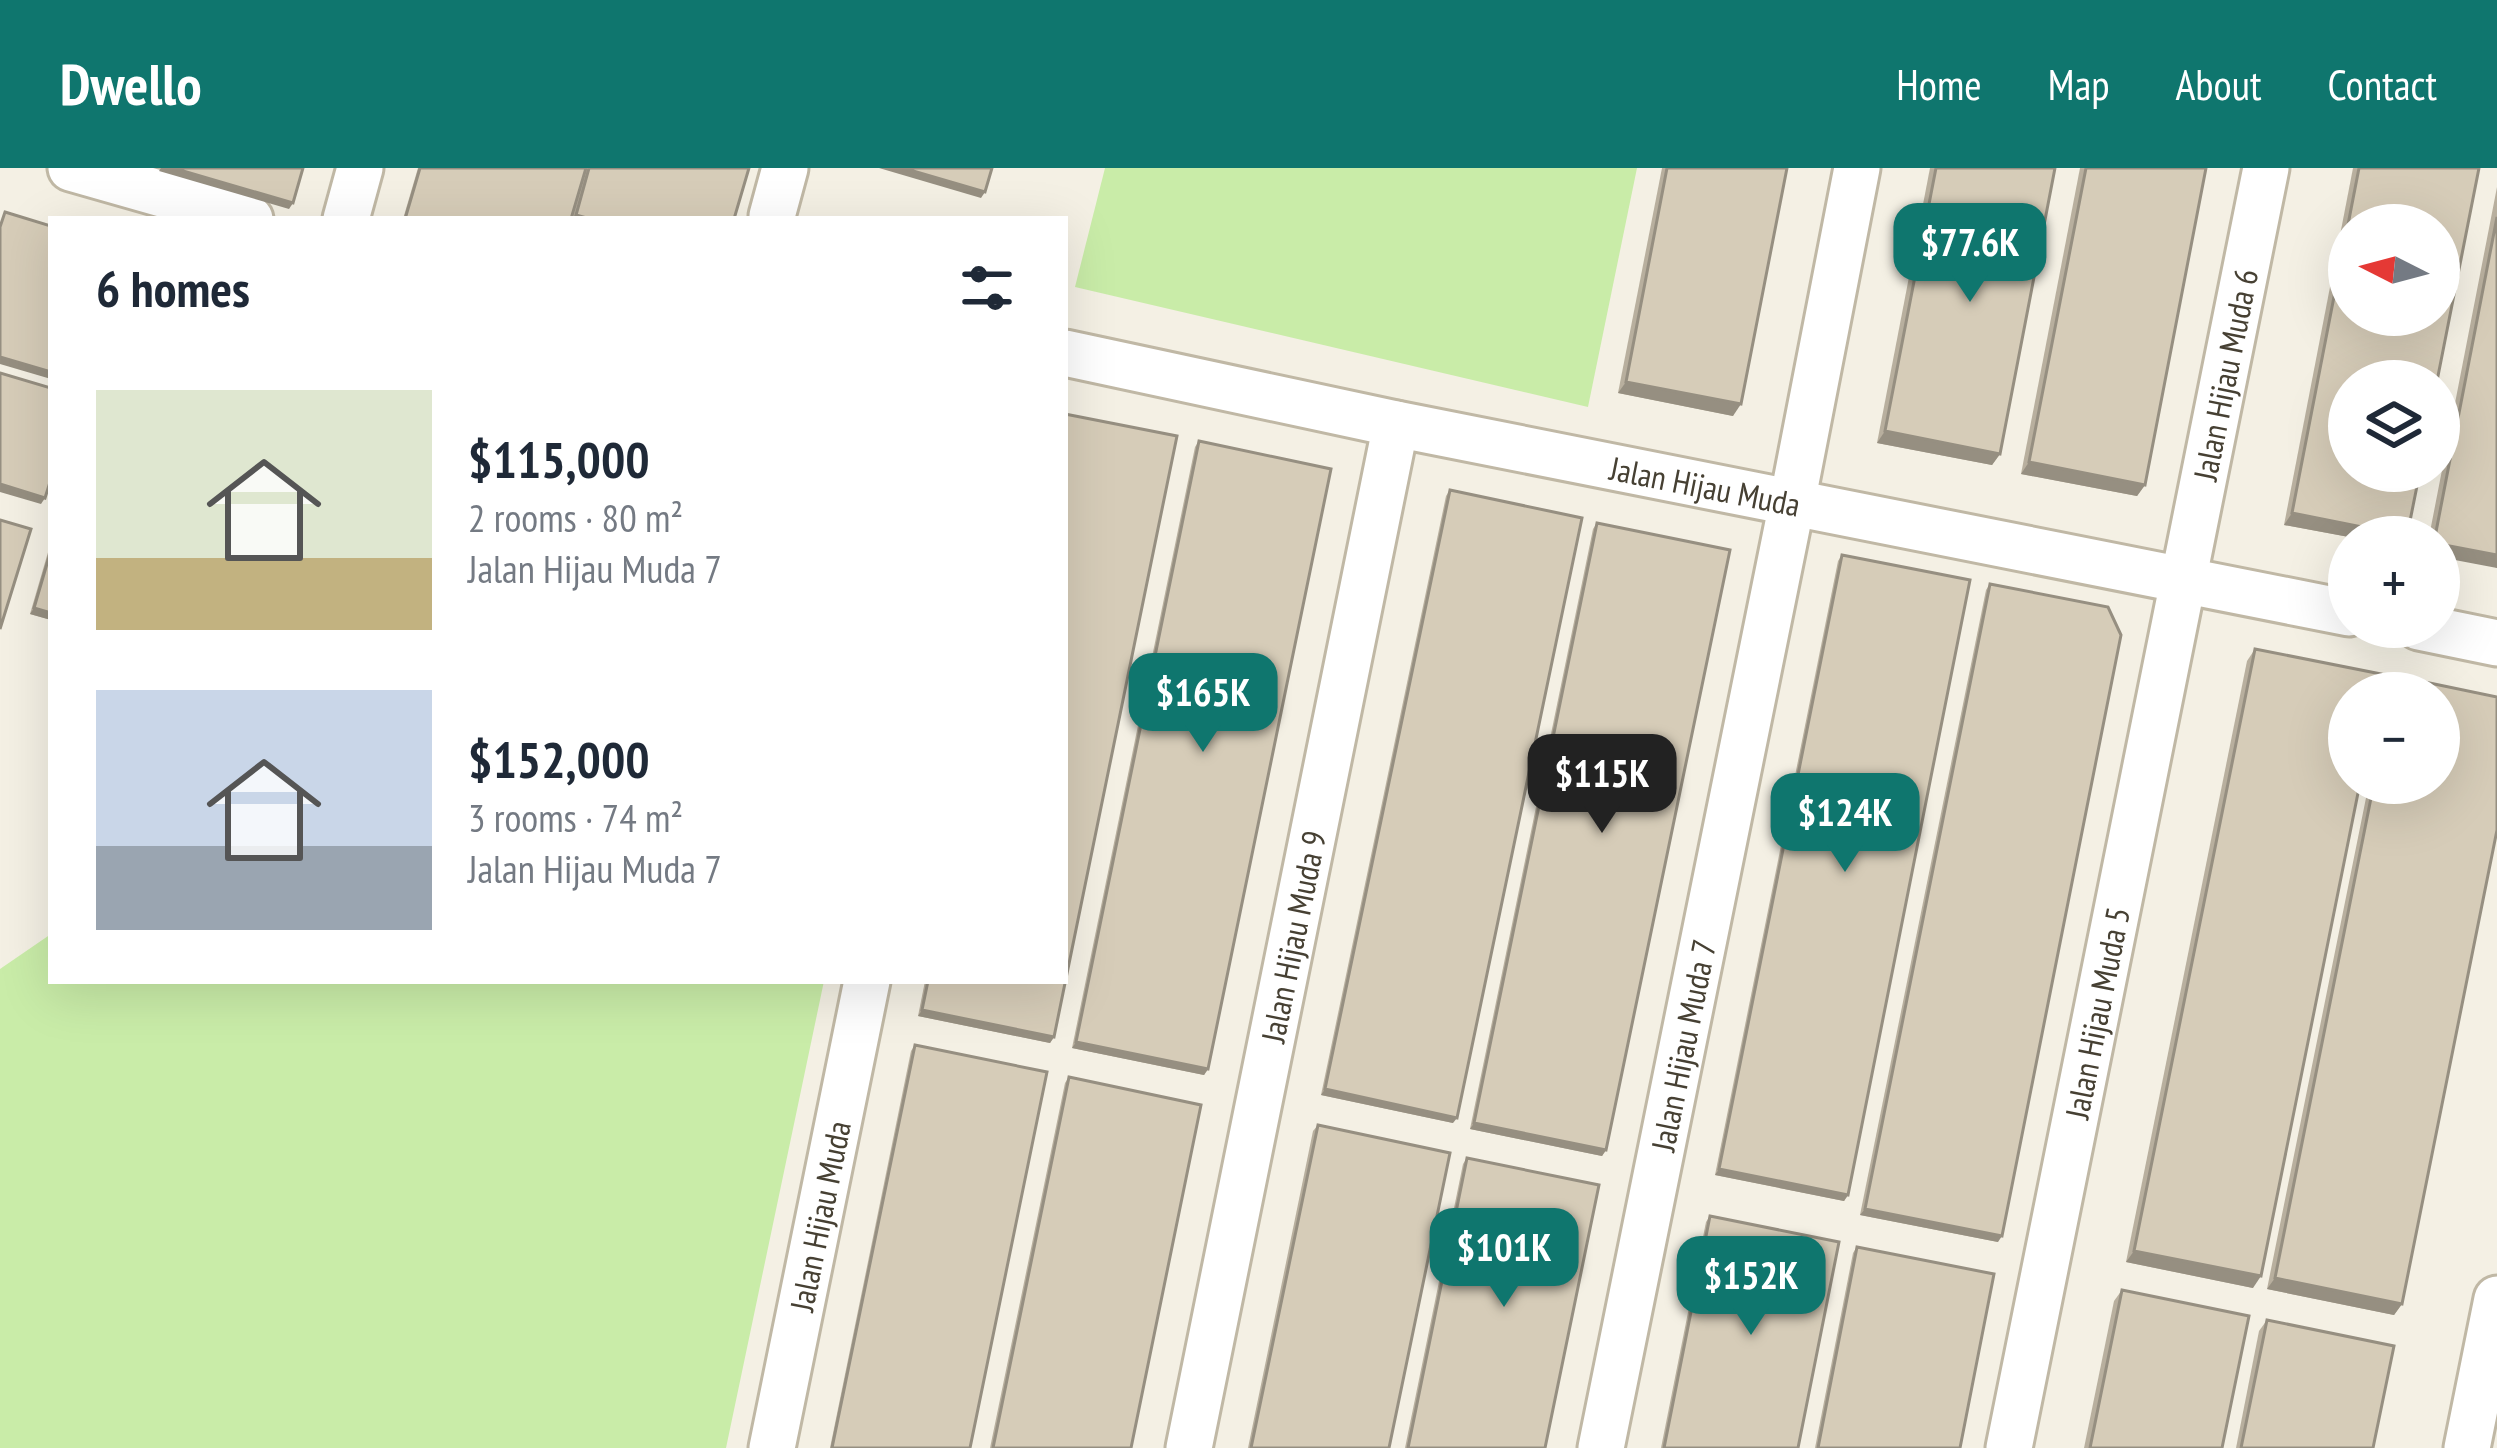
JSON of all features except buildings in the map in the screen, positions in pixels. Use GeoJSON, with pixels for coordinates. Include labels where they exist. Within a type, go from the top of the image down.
{"type":"FeatureCollection","features":[{"type":"Feature","properties":{"kind":"street"},"geometry":{"type":"LineString","coordinates":[[71,168],[239,216]]}},
{"type":"Feature","properties":{"kind":"street"},"geometry":{"type":"LineString","coordinates":[[347,216],[360,168]]}},
{"type":"Feature","properties":{"kind":"street"},"geometry":{"type":"LineString","coordinates":[[772,216],[785,168]]}},
{"type":"Feature","properties":{"kind":"street","name":"Jalan Hijau Muda 7"},"geometry":{"type":"LineString","coordinates":[[1601,1448],[1856,168]]}},
{"type":"Feature","properties":{"kind":"street","name":"Jalan Hijau Muda 6"},"geometry":{"type":"LineString","coordinates":[[2185,580],[2266,168]]}},
{"type":"Feature","properties":{"kind":"street","name":"Jalan Hijau Muda"},"geometry":{"type":"LineString","coordinates":[[1068,354],[1993,545],[2328,609]]}},
{"type":"Feature","properties":{"kind":"street","name":"Jalan Hijau Muda 9"},"geometry":{"type":"LineString","coordinates":[[1189,1448],[1396,424]]}},
{"type":"Feature","properties":{"kind":"street","name":"Jalan Hijau Muda 5"},"geometry":{"type":"LineString","coordinates":[[2009,1448],[2185,580]]}},
{"type":"Feature","properties":{"kind":"street"},"geometry":{"type":"LineString","coordinates":[[2460,635],[2497,643]]}},
{"type":"Feature","properties":{"kind":"street","name":"Jalan Hijau Muda"},"geometry":{"type":"LineString","coordinates":[[772,1448],[866,984]]}},
{"type":"Feature","properties":{"kind":"street"},"geometry":{"type":"LineString","coordinates":[[2467,1448],[2497,1298]]}},
{"type":"Feature","properties":{"kind":"green space"},"geometry":{"type":"Polygon","coordinates":[[[1105,168],[1637,168],[1588,407],[1075,287],[1105,168]]]}},
{"type":"Feature","properties":{"kind":"green space"},"geometry":{"type":"Polygon","coordinates":[[[48,936],[48,984],[823,984],[726,1448],[0,1448],[0,969],[48,936]]]}}]}
